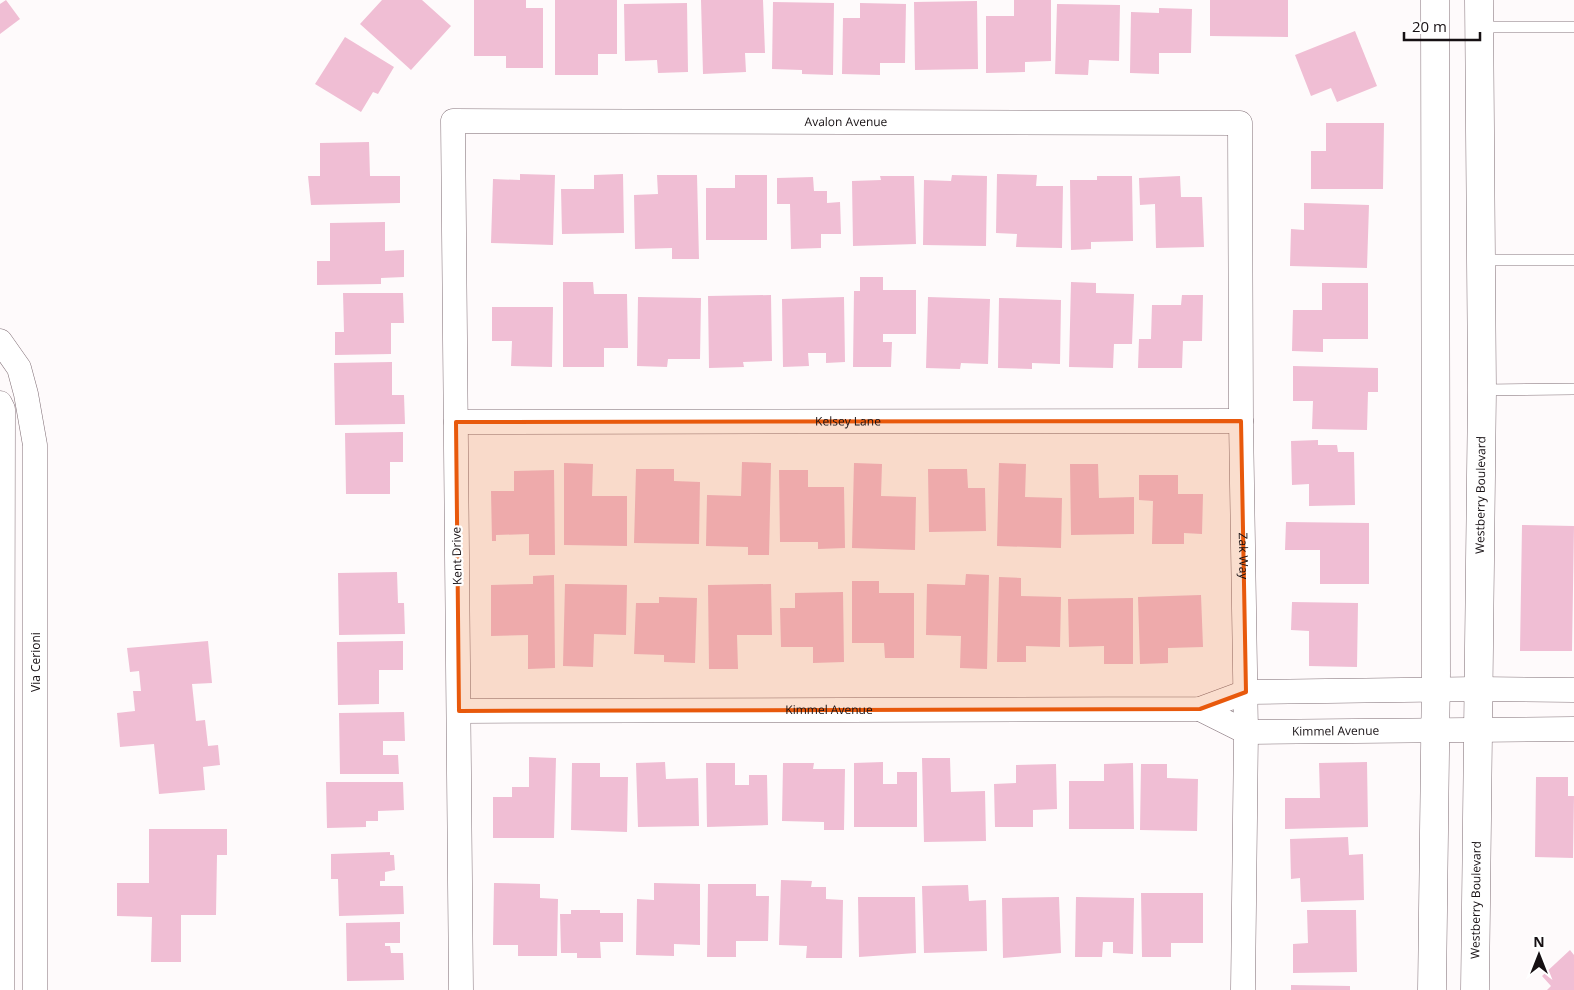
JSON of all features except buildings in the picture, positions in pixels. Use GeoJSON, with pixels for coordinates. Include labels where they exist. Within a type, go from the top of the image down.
{"type":"FeatureCollection","features":[{"type":"Feature","properties":{"kind":"street"},"geometry":{"type":"LineString","coordinates":[[1432,990],[1435,690],[1435,0]]}},
{"type":"Feature","properties":{"kind":"street","name":"Westberry Boulevard"},"geometry":{"type":"LineString","coordinates":[[1475,990],[1482,390],[1479,0]]}},
{"type":"Feature","properties":{"kind":"street","name":"Avalon Avenue"},"geometry":{"type":"LineString","coordinates":[[453,121],[1240,122]]}},
{"type":"Feature","properties":{"kind":"street","name":"Kent Drive"},"geometry":{"type":"LineString","coordinates":[[453,121],[462,990]]}},
{"type":"Feature","properties":{"kind":"street","name":"Zak Way"},"geometry":{"type":"LineString","coordinates":[[1240,122],[1241,421],[1246,692],[1243,990]]}},
{"type":"Feature","properties":{"kind":"street","name":"Via Cerioni"},"geometry":{"type":"LineString","coordinates":[[0,341],[19,368],[26,394],[35,445],[35,990]]}},
{"type":"Feature","properties":{"kind":"street"},"geometry":{"type":"LineString","coordinates":[[0,403],[3,409],[2,990]]}},
{"type":"Feature","properties":{"kind":"street","name":"Kelsey Lane"},"geometry":{"type":"LineString","coordinates":[[456,422],[1241,421]]}},
{"type":"Feature","properties":{"kind":"street","name":"Kimmel Avenue"},"geometry":{"type":"LineString","coordinates":[[459,711],[1200,709],[1246,692],[1478,689],[1574,690]]}},
{"type":"Feature","properties":{"kind":"street","name":"Kimmel Avenue"},"geometry":{"type":"LineString","coordinates":[[1200,709],[1246,732],[1574,729]]}},
{"type":"Feature","properties":{"kind":"lane"},"geometry":{"type":"LineString","coordinates":[[1479,27],[1574,27]]}},
{"type":"Feature","properties":{"kind":"lane"},"geometry":{"type":"LineString","coordinates":[[1481,260],[1574,260]]}},
{"type":"Feature","properties":{"kind":"lane"},"geometry":{"type":"LineString","coordinates":[[1482,390],[1574,390]]}},
{"type":"Feature","properties":{"kind":"highlighted area"},"geometry":{"type":"Polygon","coordinates":[[[1241,421],[1246,692],[1200,709],[459,711],[456,422],[1241,421]]]}}]}
